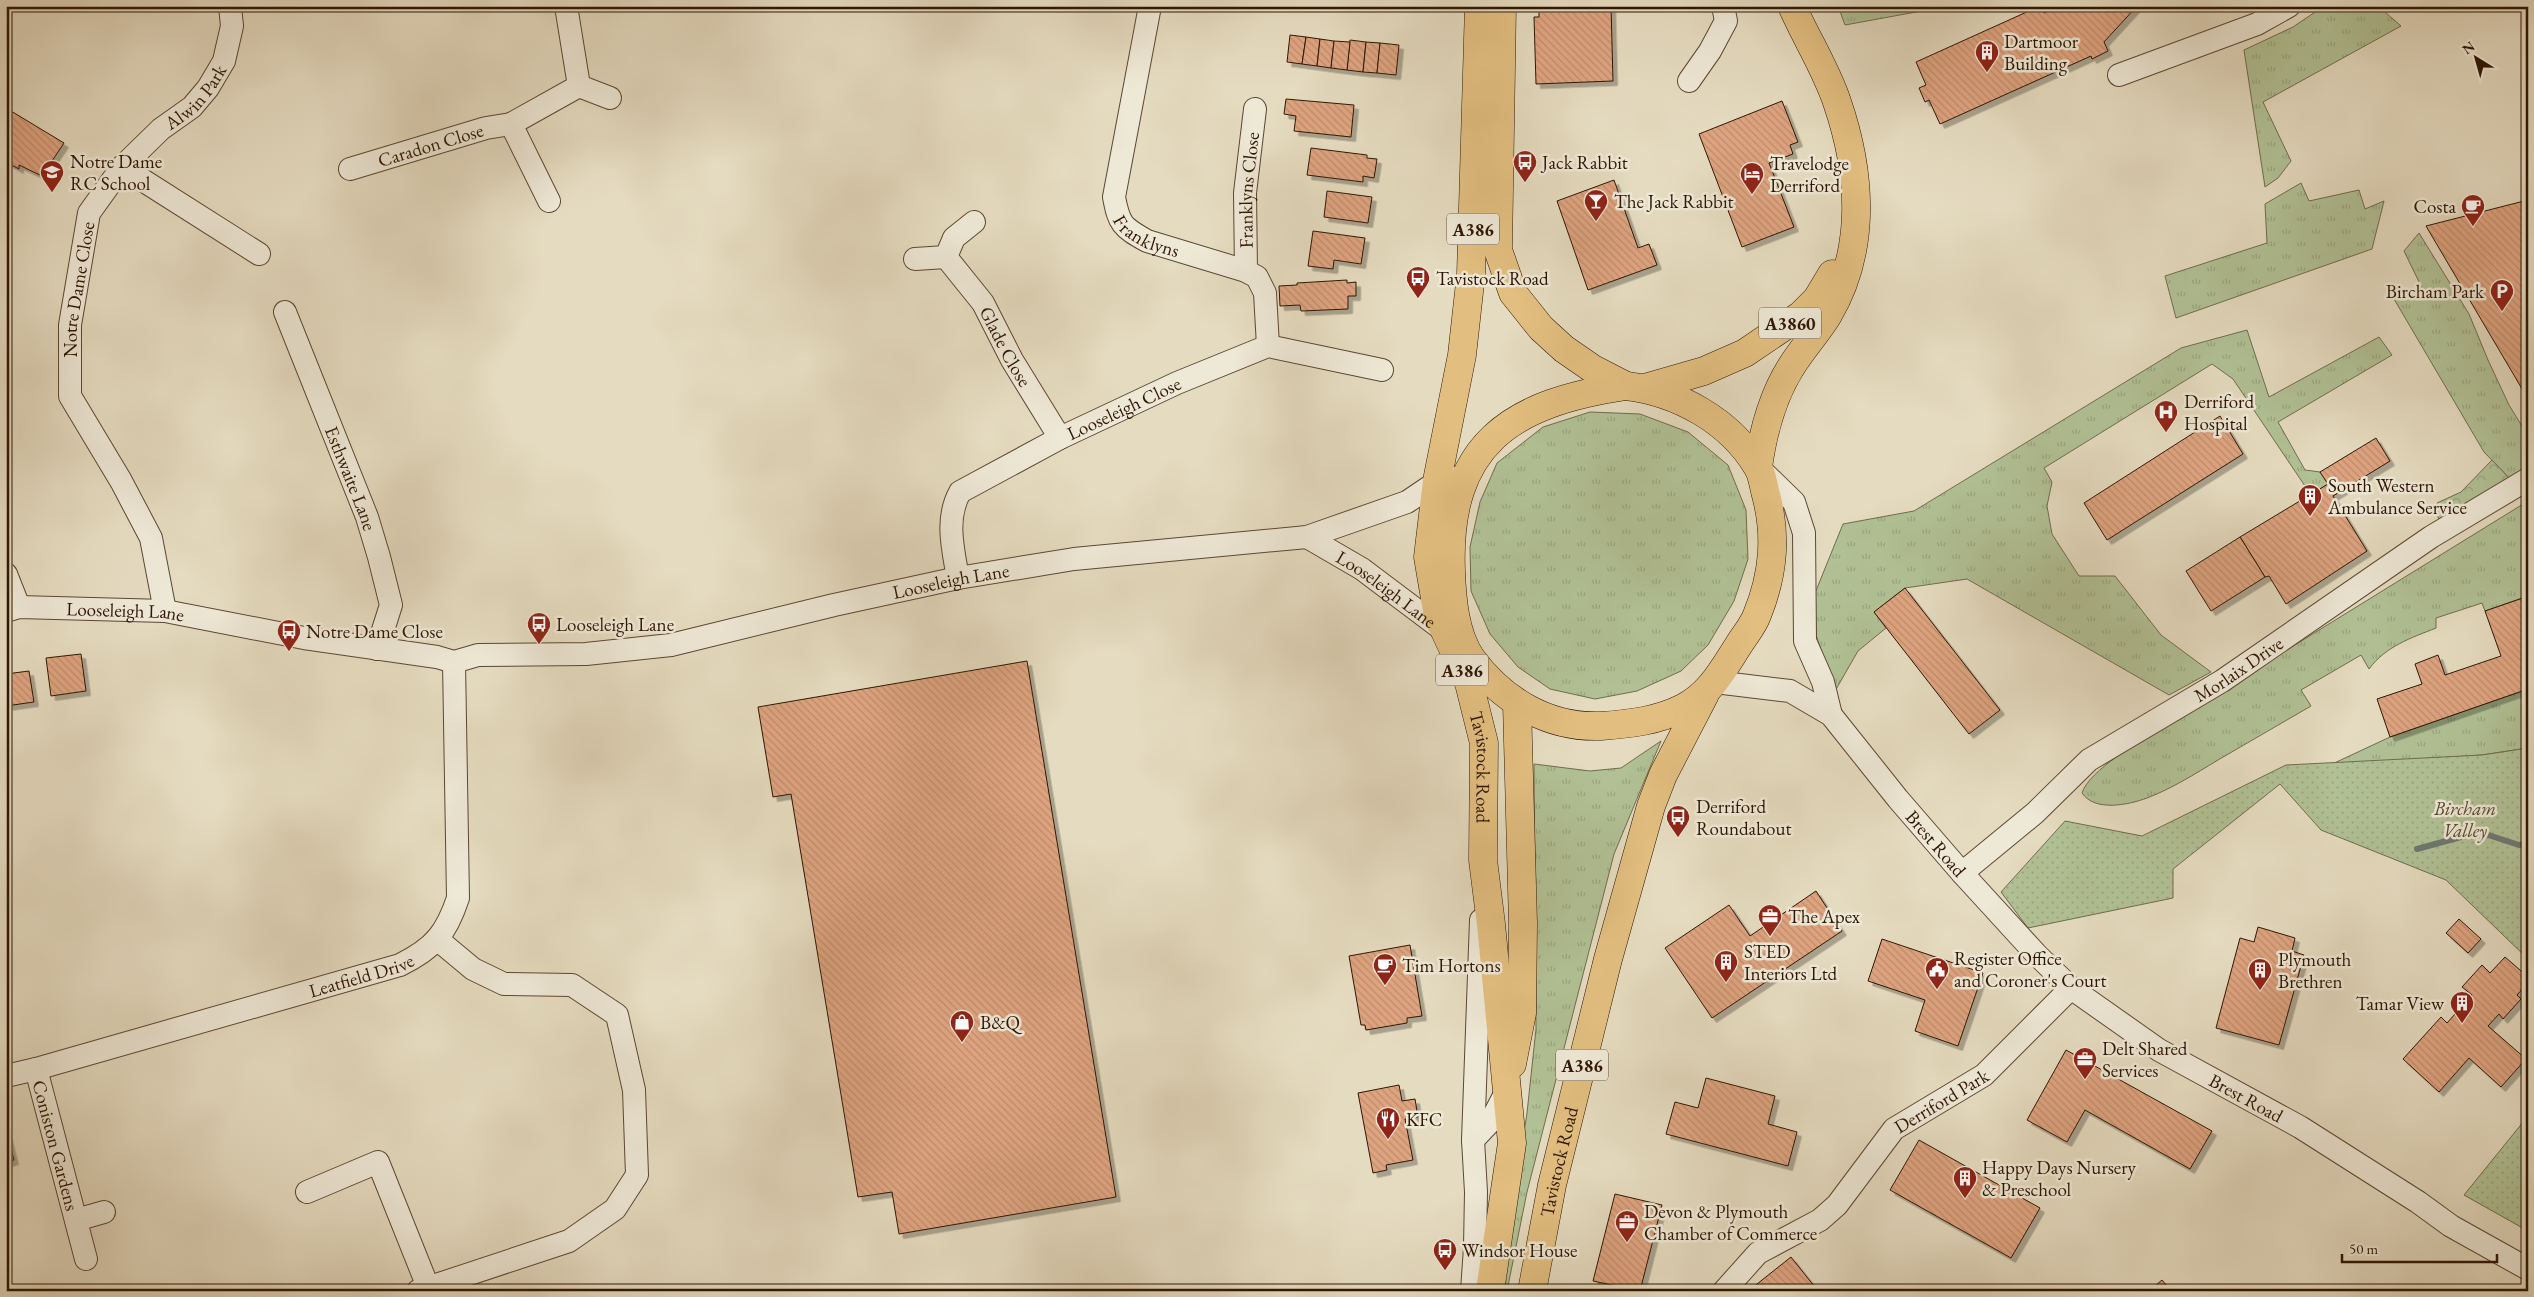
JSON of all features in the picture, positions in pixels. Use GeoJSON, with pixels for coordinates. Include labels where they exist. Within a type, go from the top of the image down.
{"type":"FeatureCollection","features":[{"type":"Feature","properties":{"kind":"main road","name":"Tavistock Road"},"geometry":{"type":"LineString","coordinates":[[1479,6],[1471,274],[1462,355],[1437,481],[1428,557],[1436,607],[1454,637],[1469,683],[1484,744],[1483,860],[1508,1088],[1512,1143],[1490,1291]]}},
{"type":"Feature","properties":{"kind":"main road","name":"A386"},"geometry":{"type":"LineString","coordinates":[[1502,6],[1498,250],[1513,293],[1541,328],[1564,349],[1593,369],[1636,387]]}},
{"type":"Feature","properties":{"kind":"main road","name":"A3860"},"geometry":{"type":"LineString","coordinates":[[1758,467],[1761,443],[1773,402],[1783,381],[1829,313],[1848,271],[1854,248],[1858,214],[1848,142],[1836,101],[1792,6]]}},
{"type":"Feature","properties":{"kind":"main road","name":"A3860"},"geometry":{"type":"LineString","coordinates":[[1636,387],[1727,363],[1802,315],[1817,299],[1838,264],[1849,225],[1855,182]]}},
{"type":"Feature","properties":{"kind":"main road"},"geometry":{"type":"LineString","coordinates":[[1636,387],[1683,402],[1708,414],[1729,432],[1758,467],[1772,514],[1774,540],[1770,572],[1757,615],[1710,687],[1684,708],[1659,718],[1622,725],[1582,727],[1557,722],[1517,704],[1500,691],[1454,637],[1456,614],[1450,558],[1458,495],[1472,460],[1488,442],[1536,408],[1587,392],[1636,387]]}},
{"type":"Feature","properties":{"kind":"main road","name":"Tavistock Road"},"geometry":{"type":"LineString","coordinates":[[1532,1291],[1552,1185],[1608,959],[1651,806],[1663,775],[1710,687]]}},
{"type":"Feature","properties":{"kind":"main road","name":"Tavistock Road"},"geometry":{"type":"LineString","coordinates":[[1508,1088],[1522,1013],[1517,704]]}},
{"type":"Feature","properties":{"kind":"street","name":"Alwin Park"},"geometry":{"type":"LineString","coordinates":[[122,167],[161,129],[192,107],[208,88],[224,61],[232,26],[230,6]]}},
{"type":"Feature","properties":{"kind":"street"},"geometry":{"type":"LineString","coordinates":[[566,6],[579,86],[610,98]]}},
{"type":"Feature","properties":{"kind":"street","name":"Franklyns"},"geometry":{"type":"LineString","coordinates":[[1150,6],[1114,197],[1118,220],[1132,233],[1147,241],[1246,271],[1257,277],[1265,293],[1268,346]]}},
{"type":"Feature","properties":{"kind":"street"},"geometry":{"type":"LineString","coordinates":[[1689,81],[1710,51],[1726,21],[1723,6]]}},
{"type":"Feature","properties":{"kind":"street"},"geometry":{"type":"LineString","coordinates":[[2119,75],[2241,31],[2289,6]]}},
{"type":"Feature","properties":{"kind":"street","name":"Caradon Close"},"geometry":{"type":"LineString","coordinates":[[350,169],[486,128],[512,124],[579,86]]}},
{"type":"Feature","properties":{"kind":"street","name":"Franklyns Close"},"geometry":{"type":"LineString","coordinates":[[1246,271],[1246,193],[1255,109]]}},
{"type":"Feature","properties":{"kind":"street"},"geometry":{"type":"LineString","coordinates":[[512,124],[549,201]]}},
{"type":"Feature","properties":{"kind":"street"},"geometry":{"type":"LineString","coordinates":[[122,167],[259,254]]}},
{"type":"Feature","properties":{"kind":"street","name":"Notre Dame Close"},"geometry":{"type":"LineString","coordinates":[[122,167],[89,213],[70,324],[70,396],[121,481],[151,538],[164,611]]}},
{"type":"Feature","properties":{"kind":"street"},"geometry":{"type":"LineString","coordinates":[[915,259],[946,257],[954,238],[974,222]]}},
{"type":"Feature","properties":{"kind":"street","name":"Glade Close"},"geometry":{"type":"LineString","coordinates":[[946,257],[983,303],[1012,360],[1060,438]]}},
{"type":"Feature","properties":{"kind":"street","name":"Esthwaite Lane"},"geometry":{"type":"LineString","coordinates":[[285,312],[367,517],[379,557],[391,604],[377,649]]}},
{"type":"Feature","properties":{"kind":"street"},"geometry":{"type":"LineString","coordinates":[[1268,346],[1382,370]]}},
{"type":"Feature","properties":{"kind":"street","name":"Looseleigh Close"},"geometry":{"type":"LineString","coordinates":[[958,578],[950,517],[952,506],[960,492],[1060,438],[1178,383],[1268,346]]}},
{"type":"Feature","properties":{"kind":"street","name":"Looseleigh Lane"},"geometry":{"type":"LineString","coordinates":[[12,609],[164,611],[304,638],[437,657],[454,662],[478,655],[586,654],[672,645],[834,605],[958,578],[1074,559],[1308,537],[1407,502],[1472,460]]}},
{"type":"Feature","properties":{"kind":"street","name":"Brest Road"},"geometry":{"type":"LineString","coordinates":[[1758,467],[1794,502],[1804,533],[1806,641],[1823,682],[1832,715],[1898,799],[2037,955],[2071,988],[2160,1050],[2300,1127],[2418,1202],[2451,1226],[2528,1269]]}},
{"type":"Feature","properties":{"kind":"street","name":"Morlaix Drive"},"geometry":{"type":"LineString","coordinates":[[1962,873],[2035,813],[2089,760],[2222,681],[2431,537],[2528,479]]}},
{"type":"Feature","properties":{"kind":"street","name":"Looseleigh Lane"},"geometry":{"type":"LineString","coordinates":[[1308,537],[1370,575],[1454,637]]}},
{"type":"Feature","properties":{"kind":"street"},"geometry":{"type":"LineString","coordinates":[[6,574],[12,609]]}},
{"type":"Feature","properties":{"kind":"street","name":"Leatfield Drive"},"geometry":{"type":"LineString","coordinates":[[6,1076],[400,965],[420,955],[449,924],[458,898],[454,662]]}},
{"type":"Feature","properties":{"kind":"street","name":"Brest Road"},"geometry":{"type":"LineString","coordinates":[[1710,687],[1790,692],[1832,715]]}},
{"type":"Feature","properties":{"kind":"street"},"geometry":{"type":"LineString","coordinates":[[1472,1291],[1476,1192],[1473,1140],[1483,860]]}},
{"type":"Feature","properties":{"kind":"street"},"geometry":{"type":"LineString","coordinates":[[307,1192],[378,1162],[423,1289],[569,1241],[615,1209],[637,1175],[634,1090],[617,1014],[572,984],[504,984],[473,970],[437,939]]}},
{"type":"Feature","properties":{"kind":"street","name":"Derriford Park"},"geometry":{"type":"LineString","coordinates":[[1724,1291],[1758,1253],[1820,1220],[1837,1205],[1894,1129],[1984,1075],[2071,988]]}},
{"type":"Feature","properties":{"kind":"street","name":"Coniston Gardens"},"geometry":{"type":"LineString","coordinates":[[36,1069],[86,1259]]}},
{"type":"Feature","properties":{"kind":"street","name":"Tavistock Road"},"geometry":{"type":"LineString","coordinates":[[1473,1140],[1491,1121],[1508,1088]]}},
{"type":"Feature","properties":{"kind":"street","name":"Coniston Gardens"},"geometry":{"type":"LineString","coordinates":[[76,1220],[104,1212]]}},
{"type":"Feature","properties":{"kind":"green space"},"geometry":{"type":"Polygon","coordinates":[[[1838,6],[1949,6],[1845,25],[1838,6]]]}},
{"type":"Feature","properties":{"kind":"green space"},"geometry":{"type":"Polygon","coordinates":[[[2324,6],[2378,6],[2401,26],[2263,102],[2291,161],[2278,178],[2265,187],[2244,50],[2293,27],[2324,6]]]}},
{"type":"Feature","properties":{"kind":"green space"},"geometry":{"type":"Polygon","coordinates":[[[2301,183],[2309,201],[2359,190],[2365,209],[2384,201],[2372,249],[2176,318],[2165,276],[2267,243],[2265,204],[2301,183]]]}},
{"type":"Feature","properties":{"kind":"green space"},"geometry":{"type":"Polygon","coordinates":[[[2419,233],[2469,314],[2509,405],[2528,436],[2528,467],[2511,480],[2484,452],[2394,299],[2422,288],[2404,251],[2419,233]]]}},
{"type":"Feature","properties":{"kind":"green space"},"geometry":{"type":"Polygon","coordinates":[[[2247,330],[2269,397],[2379,337],[2392,355],[2278,422],[2305,470],[2320,472],[2328,484],[2311,495],[2233,379],[2212,364],[2044,468],[2052,482],[2047,506],[2052,534],[2079,576],[2115,576],[2161,635],[2211,672],[2169,695],[1967,579],[1905,588],[1874,612],[1886,628],[1858,651],[1835,691],[1816,635],[1813,598],[1843,524],[1914,511],[2181,348],[2247,330]]]}},
{"type":"Feature","properties":{"kind":"green space"},"geometry":{"type":"Polygon","coordinates":[[[1590,412],[1640,414],[1688,432],[1728,465],[1746,510],[1748,559],[1734,601],[1708,645],[1681,671],[1637,691],[1595,699],[1550,689],[1518,667],[1490,634],[1471,591],[1470,547],[1480,502],[1497,463],[1543,427],[1590,412]]]}},
{"type":"Feature","properties":{"kind":"green space"},"geometry":{"type":"Polygon","coordinates":[[[2492,460],[2511,480],[2445,520],[2438,518],[2437,503],[2461,492],[2492,460]]]}},
{"type":"Feature","properties":{"kind":"green space"},"geometry":{"type":"Polygon","coordinates":[[[2528,501],[2528,613],[2522,598],[2485,611],[2482,603],[2436,618],[2436,628],[2408,639],[2391,649],[2383,654],[2369,669],[2361,655],[2301,690],[2311,706],[2165,790],[2139,801],[2122,805],[2095,803],[2082,793],[2094,775],[2129,748],[2528,501]]]}},
{"type":"Feature","properties":{"kind":"green space"},"geometry":{"type":"Polygon","coordinates":[[[2528,689],[2528,748],[2482,755],[2330,765],[2390,737],[2528,689]]]}},
{"type":"Feature","properties":{"kind":"green space"},"geometry":{"type":"Polygon","coordinates":[[[1661,741],[1614,854],[1527,1192],[1507,1291],[1499,1291],[1527,1113],[1536,1029],[1534,764],[1590,771],[1621,768],[1661,741]]]}},
{"type":"Feature","properties":{"kind":"green space","name":"Bircham Valley"},"geometry":{"type":"Polygon","coordinates":[[[2528,748],[2528,959],[2446,880],[2321,830],[2280,784],[2173,869],[2173,898],[2028,928],[2001,892],[2065,821],[2142,836],[2286,765],[2482,755],[2528,748]]]}},
{"type":"Feature","properties":{"kind":"green space"},"geometry":{"type":"Polygon","coordinates":[[[2528,1116],[2528,1231],[2464,1195],[2528,1116]]]}},
{"type":"Feature","properties":{"kind":"building"},"geometry":{"type":"Polygon","coordinates":[[[1539,6],[1611,6],[1613,81],[1536,84],[1534,17],[1539,17],[1539,6]]]}},
{"type":"Feature","properties":{"kind":"building","name":"Dartmoor Building"},"geometry":{"type":"Polygon","coordinates":[[[2040,6],[2044,13],[2055,8],[2053,6],[2137,6],[2104,42],[2108,51],[2092,59],[2091,56],[1940,124],[1929,100],[1925,102],[1919,88],[1926,85],[1916,62],[2040,6]]]}},
{"type":"Feature","properties":{"kind":"building"},"geometry":{"type":"Polygon","coordinates":[[[1290,35],[1306,37],[1302,64],[1287,62],[1290,35]]]}},
{"type":"Feature","properties":{"kind":"building"},"geometry":{"type":"Polygon","coordinates":[[[1306,37],[1320,39],[1317,66],[1302,64],[1306,37]]]}},
{"type":"Feature","properties":{"kind":"building"},"geometry":{"type":"Polygon","coordinates":[[[1320,39],[1334,41],[1331,68],[1317,66],[1320,39]]]}},
{"type":"Feature","properties":{"kind":"building"},"geometry":{"type":"Polygon","coordinates":[[[1350,40],[1366,42],[1363,72],[1347,70],[1350,40]]]}},
{"type":"Feature","properties":{"kind":"building"},"geometry":{"type":"Polygon","coordinates":[[[1334,41],[1350,42],[1347,70],[1331,68],[1334,41]]]}},
{"type":"Feature","properties":{"kind":"building"},"geometry":{"type":"Polygon","coordinates":[[[1366,42],[1380,43],[1377,73],[1363,72],[1366,42]]]}},
{"type":"Feature","properties":{"kind":"building"},"geometry":{"type":"Polygon","coordinates":[[[1380,43],[1399,45],[1396,75],[1377,73],[1380,43]]]}},
{"type":"Feature","properties":{"kind":"building"},"geometry":{"type":"Polygon","coordinates":[[[1286,99],[1354,105],[1351,137],[1294,131],[1296,116],[1284,114],[1286,99]]]}},
{"type":"Feature","properties":{"kind":"building","name":"Travelodge Derriford"},"geometry":{"type":"Polygon","coordinates":[[[1782,101],[1798,142],[1790,145],[1793,154],[1769,163],[1794,227],[1742,247],[1699,134],[1782,101]]]}},
{"type":"Feature","properties":{"kind":"building"},"geometry":{"type":"Polygon","coordinates":[[[6,108],[64,143],[42,176],[19,165],[19,169],[6,162],[6,108]]]}},
{"type":"Feature","properties":{"kind":"building"},"geometry":{"type":"Polygon","coordinates":[[[1311,148],[1367,155],[1367,158],[1377,159],[1374,178],[1363,176],[1363,182],[1307,175],[1311,148]]]}},
{"type":"Feature","properties":{"kind":"building","name":"The Jack Rabbit"},"geometry":{"type":"Polygon","coordinates":[[[1614,180],[1638,248],[1649,244],[1657,265],[1588,290],[1557,201],[1614,180]]]}},
{"type":"Feature","properties":{"kind":"building"},"geometry":{"type":"Polygon","coordinates":[[[1327,191],[1372,197],[1368,223],[1324,217],[1327,191]]]}},
{"type":"Feature","properties":{"kind":"building","name":"Bircham Park"},"geometry":{"type":"Polygon","coordinates":[[[2528,200],[2528,399],[2426,226],[2528,200]]]}},
{"type":"Feature","properties":{"kind":"building"},"geometry":{"type":"Polygon","coordinates":[[[1313,231],[1365,238],[1361,264],[1334,260],[1333,269],[1308,266],[1313,231]]]}},
{"type":"Feature","properties":{"kind":"building"},"geometry":{"type":"Polygon","coordinates":[[[1347,280],[1347,283],[1356,282],[1356,296],[1348,296],[1348,309],[1301,311],[1300,305],[1280,306],[1279,286],[1347,280]]]}},
{"type":"Feature","properties":{"kind":"building"},"geometry":{"type":"Polygon","coordinates":[[[2220,416],[2243,454],[2107,540],[2084,503],[2220,416]]]}},
{"type":"Feature","properties":{"kind":"building","name":"South Western Ambulance Service"},"geometry":{"type":"Polygon","coordinates":[[[2376,438],[2390,461],[2333,496],[2367,551],[2286,604],[2269,576],[2265,577],[2240,537],[2328,484],[2320,472],[2376,438]]]}},
{"type":"Feature","properties":{"kind":"building"},"geometry":{"type":"Polygon","coordinates":[[[2240,537],[2265,577],[2211,611],[2186,571],[2240,537]]]}},
{"type":"Feature","properties":{"kind":"building"},"geometry":{"type":"Polygon","coordinates":[[[1905,588],[2000,710],[1969,734],[1874,612],[1905,588]]]}},
{"type":"Feature","properties":{"kind":"building"},"geometry":{"type":"Polygon","coordinates":[[[2523,598],[2528,613],[2528,689],[2390,737],[2377,699],[2422,684],[2415,664],[2438,655],[2445,675],[2501,656],[2485,611],[2523,598]]]}},
{"type":"Feature","properties":{"kind":"building"},"geometry":{"type":"Polygon","coordinates":[[[81,654],[86,691],[51,696],[46,658],[81,654]]]}},
{"type":"Feature","properties":{"kind":"building","name":"B&Q"},"geometry":{"type":"Polygon","coordinates":[[[1027,661],[1116,1197],[899,1234],[892,1192],[858,1197],[791,794],[773,797],[758,707],[1027,661]]]}},
{"type":"Feature","properties":{"kind":"building"},"geometry":{"type":"Polygon","coordinates":[[[29,671],[34,702],[6,706],[6,674],[29,671]]]}},
{"type":"Feature","properties":{"kind":"building","name":"STED Interiors Ltd"},"geometry":{"type":"Polygon","coordinates":[[[1816,891],[1842,931],[1712,1018],[1665,948],[1729,905],[1750,936],[1816,891]]]}},
{"type":"Feature","properties":{"kind":"building"},"geometry":{"type":"Polygon","coordinates":[[[2459,919],[2481,939],[2468,953],[2446,933],[2459,919]]]}},
{"type":"Feature","properties":{"kind":"building","name":"Plymouth Brethren"},"geometry":{"type":"Polygon","coordinates":[[[2258,927],[2295,938],[2292,951],[2304,955],[2279,1045],[2216,1028],[2240,938],[2254,942],[2258,927]]]}},
{"type":"Feature","properties":{"kind":"building","name":"Register Office and Coroner's Court"},"geometry":{"type":"Polygon","coordinates":[[[1882,939],[1983,973],[1958,1046],[1915,1031],[1925,1000],[1868,981],[1882,939]]]}},
{"type":"Feature","properties":{"kind":"building","name":"Tim Hortons"},"geometry":{"type":"Polygon","coordinates":[[[1410,945],[1422,1016],[1407,1018],[1407,1023],[1366,1030],[1365,1025],[1361,1025],[1349,956],[1410,945]]]}},
{"type":"Feature","properties":{"kind":"building","name":"Tamar View"},"geometry":{"type":"Polygon","coordinates":[[[2505,957],[2528,977],[2528,983],[2517,995],[2521,999],[2503,1019],[2499,1014],[2488,1026],[2526,1059],[2501,1087],[2469,1058],[2439,1092],[2403,1059],[2441,1017],[2447,1023],[2472,995],[2462,987],[2482,965],[2490,973],[2505,957]]]}},
{"type":"Feature","properties":{"kind":"building","name":"Delt Shared Services"},"geometry":{"type":"Polygon","coordinates":[[[2066,1050],[2212,1131],[2190,1169],[2085,1110],[2067,1142],[2027,1120],[2066,1050]]]}},
{"type":"Feature","properties":{"kind":"building"},"geometry":{"type":"Polygon","coordinates":[[[1706,1078],[1775,1096],[1768,1124],[1797,1132],[1788,1166],[1666,1134],[1675,1102],[1698,1108],[1706,1078]]]}},
{"type":"Feature","properties":{"kind":"building","name":"KFC"},"geometry":{"type":"Polygon","coordinates":[[[1399,1085],[1402,1101],[1415,1099],[1418,1117],[1405,1119],[1413,1160],[1386,1165],[1387,1170],[1373,1173],[1358,1093],[1399,1085]]]}},
{"type":"Feature","properties":{"kind":"building"},"geometry":{"type":"Polygon","coordinates":[[[6,1129],[14,1160],[6,1163],[6,1129]]]}},
{"type":"Feature","properties":{"kind":"building","name":"Happy Days Nursery & Preschool"},"geometry":{"type":"Polygon","coordinates":[[[1919,1140],[2040,1208],[2011,1258],[1890,1190],[1919,1140]]]}},
{"type":"Feature","properties":{"kind":"building","name":"Devon & Plymouth Chamber of Commerce"},"geometry":{"type":"Polygon","coordinates":[[[1615,1194],[1662,1205],[1640,1291],[1593,1281],[1615,1194]]]}},
{"type":"Feature","properties":{"kind":"building"},"geometry":{"type":"Polygon","coordinates":[[[1791,1257],[1818,1291],[1754,1291],[1752,1288],[1791,1257]]]}},
{"type":"Feature","properties":{"kind":"building"},"geometry":{"type":"Polygon","coordinates":[[[2162,1280],[2171,1291],[2149,1291],[2162,1280]]]}},
{"type":"Feature","properties":{"kind":"waterway"},"geometry":{"type":"LineString","coordinates":[[2417,849],[2479,832],[2519,845],[2528,843]]}},
{"type":"Feature","properties":{"kind":"place","name":"Dartmoor Building"},"geometry":{"type":"Point","coordinates":[1987,73]}},
{"type":"Feature","properties":{"kind":"place","name":"Jack Rabbit"},"geometry":{"type":"Point","coordinates":[1525,183]}},
{"type":"Feature","properties":{"kind":"place","name":"Notre Dame RC School"},"geometry":{"type":"Point","coordinates":[52,193]}},
{"type":"Feature","properties":{"kind":"place","name":"Travelodge Derriford"},"geometry":{"type":"Point","coordinates":[1752,195]}},
{"type":"Feature","properties":{"kind":"place","name":"The Jack Rabbit"},"geometry":{"type":"Point","coordinates":[1596,222]}},
{"type":"Feature","properties":{"kind":"place","name":"Costa"},"geometry":{"type":"Point","coordinates":[2473,227]}},
{"type":"Feature","properties":{"kind":"place","name":"Tavistock Road"},"geometry":{"type":"Point","coordinates":[1418,299]}},
{"type":"Feature","properties":{"kind":"place","name":"Bircham Park"},"geometry":{"type":"Point","coordinates":[2502,312]}},
{"type":"Feature","properties":{"kind":"place","name":"Derriford Hospital"},"geometry":{"type":"Point","coordinates":[2166,433]}},
{"type":"Feature","properties":{"kind":"place","name":"South Western Ambulance Service"},"geometry":{"type":"Point","coordinates":[2310,517]}},
{"type":"Feature","properties":{"kind":"place","name":"Looseleigh Lane"},"geometry":{"type":"Point","coordinates":[539,645]}},
{"type":"Feature","properties":{"kind":"place","name":"Notre Dame Close"},"geometry":{"type":"Point","coordinates":[289,652]}},
{"type":"Feature","properties":{"kind":"place","name":"Derriford Roundabout"},"geometry":{"type":"Point","coordinates":[1678,838]}},
{"type":"Feature","properties":{"kind":"place","name":"The Apex"},"geometry":{"type":"Point","coordinates":[1770,937]}},
{"type":"Feature","properties":{"kind":"place","name":"STED Interiors Ltd"},"geometry":{"type":"Point","coordinates":[1726,983]}},
{"type":"Feature","properties":{"kind":"place","name":"Tim Hortons"},"geometry":{"type":"Point","coordinates":[1385,986]}},
{"type":"Feature","properties":{"kind":"place","name":"Register Office and Coroner's Court"},"geometry":{"type":"Point","coordinates":[1937,990]}},
{"type":"Feature","properties":{"kind":"place","name":"Plymouth Brethren"},"geometry":{"type":"Point","coordinates":[2260,991]}},
{"type":"Feature","properties":{"kind":"place","name":"Tamar View"},"geometry":{"type":"Point","coordinates":[2462,1024]}},
{"type":"Feature","properties":{"kind":"place","name":"B&Q"},"geometry":{"type":"Point","coordinates":[962,1043]}},
{"type":"Feature","properties":{"kind":"place","name":"Delt Shared Services"},"geometry":{"type":"Point","coordinates":[2085,1080]}},
{"type":"Feature","properties":{"kind":"place","name":"KFC"},"geometry":{"type":"Point","coordinates":[1388,1140]}},
{"type":"Feature","properties":{"kind":"place","name":"Happy Days Nursery & Preschool"},"geometry":{"type":"Point","coordinates":[1965,1199]}},
{"type":"Feature","properties":{"kind":"place","name":"Devon & Plymouth Chamber of Commerce"},"geometry":{"type":"Point","coordinates":[1627,1243]}},
{"type":"Feature","properties":{"kind":"place","name":"Windsor House"},"geometry":{"type":"Point","coordinates":[1445,1271]}}]}
